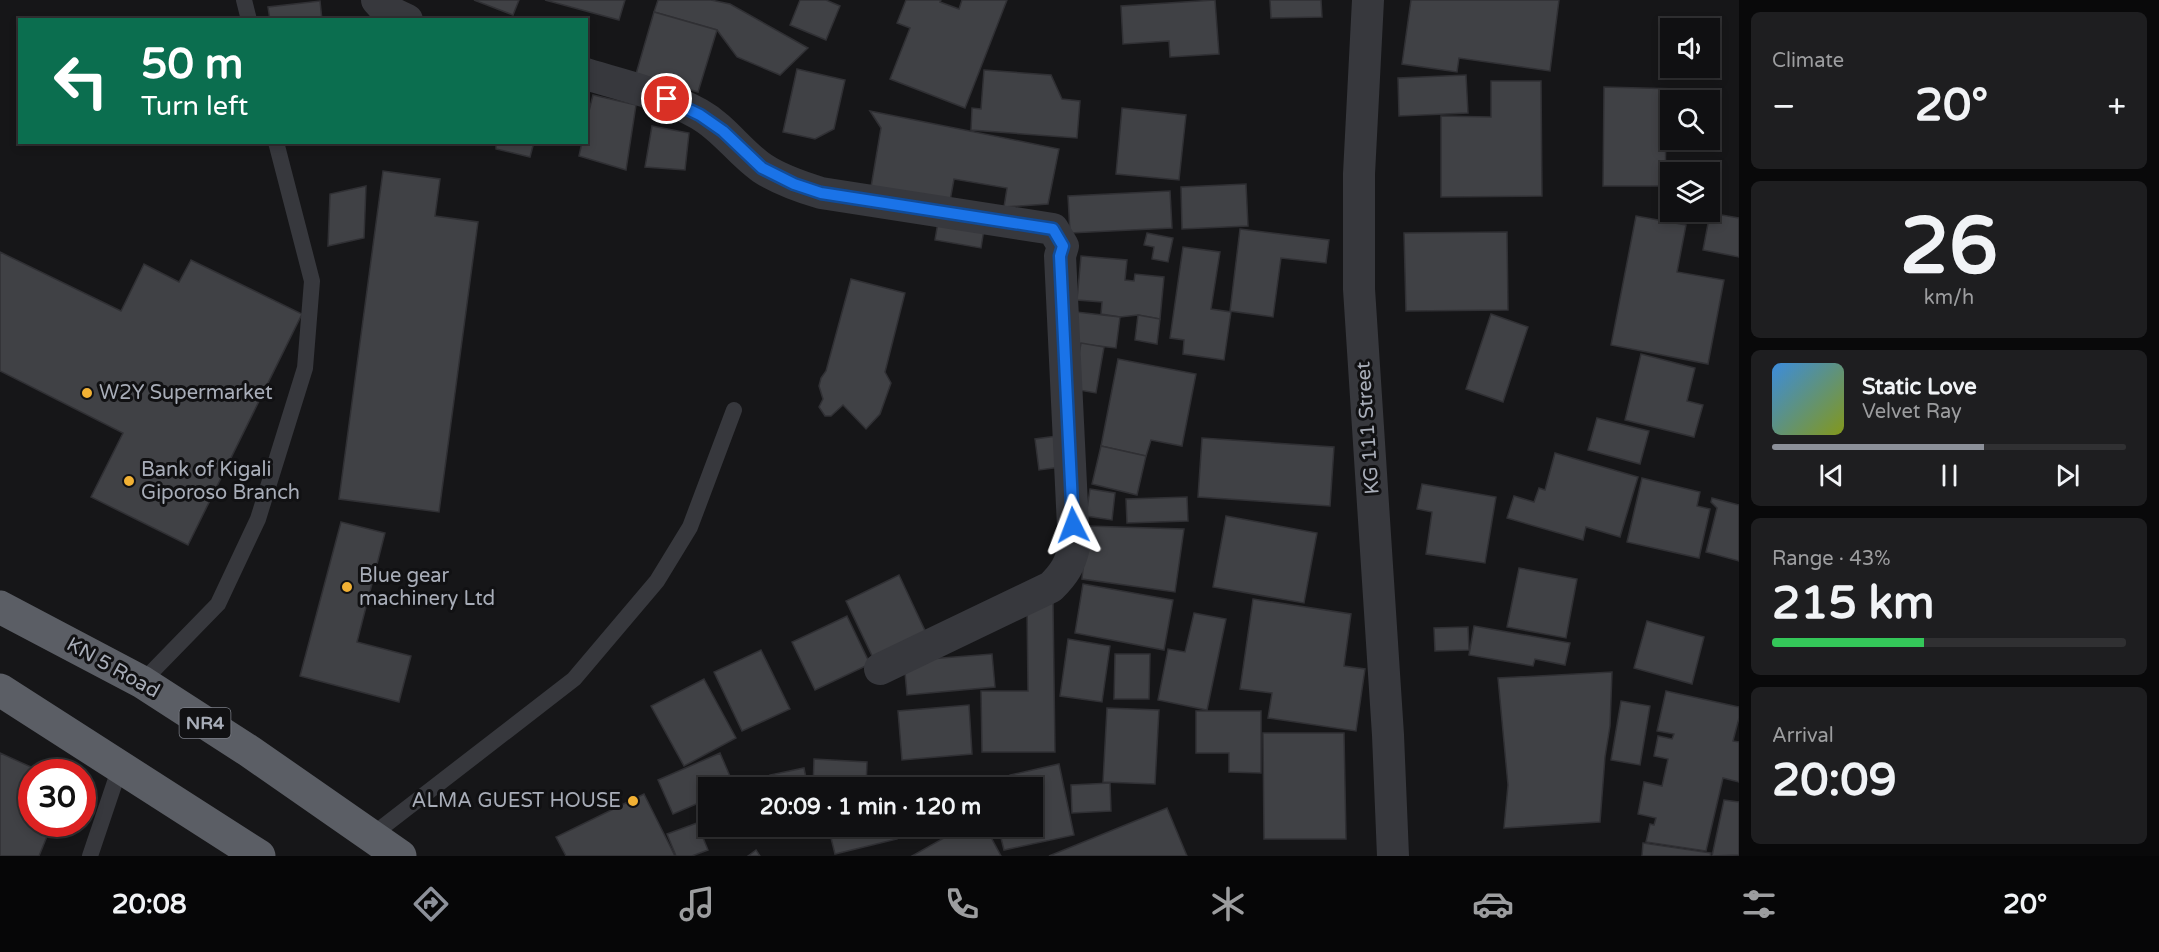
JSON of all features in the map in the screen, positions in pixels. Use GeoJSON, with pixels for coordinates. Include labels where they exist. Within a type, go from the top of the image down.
{"type":"FeatureCollection","features":[{"type":"Feature","properties":{"kind":"highway","name":"KN 5 Road"},"geometry":{"type":"LineString","coordinates":[[0,608],[142,682],[249,751],[400,856]]}},
{"type":"Feature","properties":{"kind":"highway"},"geometry":{"type":"LineString","coordinates":[[0,690],[259,856]]}},
{"type":"Feature","properties":{"kind":"street"},"geometry":{"type":"LineString","coordinates":[[377,0],[386,10],[403,18]]}},
{"type":"Feature","properties":{"kind":"street","name":"KG 111 Street"},"geometry":{"type":"LineString","coordinates":[[1368,0],[1359,174],[1359,290],[1388,735],[1393,856]]}},
{"type":"Feature","properties":{"kind":"street"},"geometry":{"type":"LineString","coordinates":[[588,75],[667,99],[700,115],[723,131],[762,168],[794,184],[821,193],[1053,229],[1059,236],[1063,246],[1060,256],[1074,547],[1071,563],[1065,574],[1051,587],[880,669]]}},
{"type":"Feature","properties":{"kind":"lane"},"geometry":{"type":"LineString","coordinates":[[244,0],[248,18]]}},
{"type":"Feature","properties":{"kind":"lane"},"geometry":{"type":"LineString","coordinates":[[142,682],[218,604],[258,519],[305,368],[312,281],[277,144]]}},
{"type":"Feature","properties":{"kind":"lane"},"geometry":{"type":"LineString","coordinates":[[371,836],[574,678],[657,581],[690,527],[734,411]]}},
{"type":"Feature","properties":{"kind":"lane"},"geometry":{"type":"LineString","coordinates":[[90,856],[120,767]]}},
{"type":"Feature","properties":{"kind":"building"},"geometry":{"type":"Polygon","coordinates":[[[474,0],[519,0],[513,15],[474,0]]]}},
{"type":"Feature","properties":{"kind":"building"},"geometry":{"type":"Polygon","coordinates":[[[545,0],[625,0],[619,20],[545,0]]]}},
{"type":"Feature","properties":{"kind":"building"},"geometry":{"type":"Polygon","coordinates":[[[658,0],[711,0],[730,4],[808,48],[780,75],[737,57],[717,30],[654,12],[658,0]]]}},
{"type":"Feature","properties":{"kind":"building"},"geometry":{"type":"Polygon","coordinates":[[[800,0],[826,0],[840,6],[826,40],[790,25],[800,0]]]}},
{"type":"Feature","properties":{"kind":"building"},"geometry":{"type":"Polygon","coordinates":[[[906,0],[941,0],[940,2],[959,9],[962,0],[1007,0],[965,108],[890,79],[910,28],[897,23],[906,0]]]}},
{"type":"Feature","properties":{"kind":"building"},"geometry":{"type":"Polygon","coordinates":[[[1215,0],[1219,54],[1170,57],[1169,41],[1123,44],[1121,6],[1215,0]]]}},
{"type":"Feature","properties":{"kind":"building"},"geometry":{"type":"Polygon","coordinates":[[[1270,0],[1321,0],[1322,17],[1271,18],[1270,0]]]}},
{"type":"Feature","properties":{"kind":"building"},"geometry":{"type":"Polygon","coordinates":[[[1411,0],[1559,0],[1550,71],[1459,58],[1457,72],[1402,64],[1411,0]]]}},
{"type":"Feature","properties":{"kind":"building"},"geometry":{"type":"Polygon","coordinates":[[[320,1],[322,18],[270,18],[268,7],[320,1]]]}},
{"type":"Feature","properties":{"kind":"building"},"geometry":{"type":"Polygon","coordinates":[[[654,12],[717,30],[698,92],[636,74],[654,12]]]}},
{"type":"Feature","properties":{"kind":"building"},"geometry":{"type":"Polygon","coordinates":[[[797,69],[845,80],[834,129],[815,139],[783,132],[797,69]]]}},
{"type":"Feature","properties":{"kind":"building"},"geometry":{"type":"Polygon","coordinates":[[[984,70],[1051,75],[1062,99],[1080,101],[1077,138],[971,130],[972,108],[981,109],[984,70]]]}},
{"type":"Feature","properties":{"kind":"building"},"geometry":{"type":"Polygon","coordinates":[[[1466,75],[1468,113],[1399,116],[1398,78],[1466,75]]]}},
{"type":"Feature","properties":{"kind":"building"},"geometry":{"type":"Polygon","coordinates":[[[1491,81],[1541,81],[1542,196],[1441,197],[1441,116],[1491,117],[1491,81]]]}},
{"type":"Feature","properties":{"kind":"building"},"geometry":{"type":"Polygon","coordinates":[[[1604,87],[1679,89],[1660,90],[1660,150],[1666,150],[1665,162],[1660,162],[1660,186],[1603,186],[1604,87]]]}},
{"type":"Feature","properties":{"kind":"building"},"geometry":{"type":"Polygon","coordinates":[[[593,95],[636,105],[626,170],[579,156],[582,144],[588,144],[588,115],[593,95]]]}},
{"type":"Feature","properties":{"kind":"building"},"geometry":{"type":"Polygon","coordinates":[[[1122,108],[1186,115],[1179,180],[1116,174],[1122,108]]]}},
{"type":"Feature","properties":{"kind":"building"},"geometry":{"type":"Polygon","coordinates":[[[870,111],[1059,149],[1048,204],[1004,207],[1007,188],[954,179],[950,201],[871,187],[881,128],[870,111]]]}},
{"type":"Feature","properties":{"kind":"building"},"geometry":{"type":"Polygon","coordinates":[[[652,126],[689,133],[685,170],[645,167],[652,126]]]}},
{"type":"Feature","properties":{"kind":"building"},"geometry":{"type":"Polygon","coordinates":[[[496,144],[533,144],[530,157],[496,149],[496,144]]]}},
{"type":"Feature","properties":{"kind":"building"},"geometry":{"type":"Polygon","coordinates":[[[383,171],[440,179],[435,216],[478,222],[439,512],[339,499],[383,171]]]}},
{"type":"Feature","properties":{"kind":"building"},"geometry":{"type":"Polygon","coordinates":[[[1246,184],[1248,226],[1182,229],[1181,187],[1246,184]]]}},
{"type":"Feature","properties":{"kind":"building"},"geometry":{"type":"Polygon","coordinates":[[[366,186],[364,238],[328,246],[330,194],[366,186]]]}},
{"type":"Feature","properties":{"kind":"building"},"geometry":{"type":"Polygon","coordinates":[[[1170,191],[1172,228],[1070,233],[1068,196],[1170,191]]]}},
{"type":"Feature","properties":{"kind":"building"},"geometry":{"type":"Polygon","coordinates":[[[1720,215],[1739,218],[1739,257],[1703,250],[1708,222],[1720,222],[1720,215]]]}},
{"type":"Feature","properties":{"kind":"building"},"geometry":{"type":"Polygon","coordinates":[[[939,216],[985,223],[981,248],[935,240],[939,216]]]}},
{"type":"Feature","properties":{"kind":"building"},"geometry":{"type":"Polygon","coordinates":[[[1636,216],[1686,225],[1677,272],[1724,280],[1708,364],[1611,345],[1636,216]]]}},
{"type":"Feature","properties":{"kind":"building"},"geometry":{"type":"Polygon","coordinates":[[[1240,229],[1329,240],[1326,263],[1281,258],[1273,317],[1230,311],[1240,229]]]}},
{"type":"Feature","properties":{"kind":"building"},"geometry":{"type":"Polygon","coordinates":[[[1507,232],[1508,310],[1406,311],[1404,233],[1507,232]]]}},
{"type":"Feature","properties":{"kind":"building"},"geometry":{"type":"Polygon","coordinates":[[[1147,233],[1173,238],[1168,262],[1152,259],[1154,247],[1144,245],[1147,233]]]}},
{"type":"Feature","properties":{"kind":"building"},"geometry":{"type":"Polygon","coordinates":[[[1183,247],[1220,252],[1211,309],[1231,312],[1224,360],[1183,354],[1184,340],[1170,338],[1183,247]]]}},
{"type":"Feature","properties":{"kind":"building"},"geometry":{"type":"Polygon","coordinates":[[[0,252],[121,311],[144,264],[179,282],[191,260],[302,314],[188,545],[91,497],[123,433],[0,371],[0,252]]]}},
{"type":"Feature","properties":{"kind":"building"},"geometry":{"type":"Polygon","coordinates":[[[1081,256],[1127,260],[1125,280],[1134,281],[1135,274],[1164,277],[1160,319],[1138,315],[1120,317],[1101,314],[1102,302],[1077,300],[1081,256]]]}},
{"type":"Feature","properties":{"kind":"building"},"geometry":{"type":"Polygon","coordinates":[[[851,279],[905,293],[885,372],[891,383],[880,414],[866,429],[843,405],[831,416],[825,416],[819,407],[823,399],[819,386],[821,378],[826,371],[851,279]]]}},
{"type":"Feature","properties":{"kind":"building"},"geometry":{"type":"Polygon","coordinates":[[[1076,312],[1120,317],[1116,348],[1072,343],[1076,312]]]}},
{"type":"Feature","properties":{"kind":"building"},"geometry":{"type":"Polygon","coordinates":[[[1491,314],[1528,327],[1503,402],[1466,389],[1491,314]]]}},
{"type":"Feature","properties":{"kind":"building"},"geometry":{"type":"Polygon","coordinates":[[[1138,315],[1160,319],[1157,344],[1135,340],[1138,315]]]}},
{"type":"Feature","properties":{"kind":"building"},"geometry":{"type":"Polygon","coordinates":[[[1081,343],[1104,347],[1096,393],[1073,389],[1081,343]]]}},
{"type":"Feature","properties":{"kind":"building"},"geometry":{"type":"Polygon","coordinates":[[[1641,354],[1695,368],[1687,401],[1703,405],[1694,437],[1625,420],[1641,354]]]}},
{"type":"Feature","properties":{"kind":"building"},"geometry":{"type":"Polygon","coordinates":[[[1118,359],[1196,374],[1182,446],[1151,440],[1146,456],[1101,446],[1118,359]]]}},
{"type":"Feature","properties":{"kind":"building"},"geometry":{"type":"Polygon","coordinates":[[[1597,418],[1649,431],[1640,464],[1588,450],[1597,418]]]}},
{"type":"Feature","properties":{"kind":"building"},"geometry":{"type":"Polygon","coordinates":[[[1064,435],[1068,466],[1039,470],[1035,439],[1064,435]]]}},
{"type":"Feature","properties":{"kind":"building"},"geometry":{"type":"Polygon","coordinates":[[[1202,438],[1334,447],[1330,506],[1198,497],[1202,438]]]}},
{"type":"Feature","properties":{"kind":"building"},"geometry":{"type":"Polygon","coordinates":[[[1101,446],[1146,456],[1137,495],[1092,484],[1101,446]]]}},
{"type":"Feature","properties":{"kind":"building"},"geometry":{"type":"Polygon","coordinates":[[[1555,453],[1638,477],[1620,537],[1586,527],[1583,540],[1507,518],[1514,496],[1534,502],[1539,488],[1545,490],[1555,453]]]}},
{"type":"Feature","properties":{"kind":"building"},"geometry":{"type":"Polygon","coordinates":[[[1642,478],[1700,492],[1697,506],[1710,509],[1699,558],[1627,542],[1642,478]]]}},
{"type":"Feature","properties":{"kind":"building"},"geometry":{"type":"Polygon","coordinates":[[[1422,484],[1496,497],[1485,563],[1426,554],[1432,512],[1417,509],[1422,484]]]}},
{"type":"Feature","properties":{"kind":"building"},"geometry":{"type":"Polygon","coordinates":[[[1090,489],[1115,493],[1112,520],[1086,516],[1090,489]]]}},
{"type":"Feature","properties":{"kind":"building"},"geometry":{"type":"Polygon","coordinates":[[[1187,497],[1188,521],[1127,523],[1126,499],[1187,497]]]}},
{"type":"Feature","properties":{"kind":"building"},"geometry":{"type":"Polygon","coordinates":[[[1712,498],[1739,505],[1739,561],[1706,552],[1717,508],[1711,502],[1712,498]]]}},
{"type":"Feature","properties":{"kind":"building"},"geometry":{"type":"Polygon","coordinates":[[[1226,516],[1317,533],[1304,603],[1213,587],[1226,516]]]}},
{"type":"Feature","properties":{"kind":"building","name":"Blue gear machinery Ltd"},"geometry":{"type":"Polygon","coordinates":[[[341,522],[385,533],[357,642],[411,656],[399,702],[300,676],[341,522]]]}},
{"type":"Feature","properties":{"kind":"building"},"geometry":{"type":"Polygon","coordinates":[[[1087,526],[1184,529],[1175,592],[1082,579],[1087,526]]]}},
{"type":"Feature","properties":{"kind":"building"},"geometry":{"type":"Polygon","coordinates":[[[1519,568],[1577,579],[1566,638],[1507,627],[1519,568]]]}},
{"type":"Feature","properties":{"kind":"building"},"geometry":{"type":"Polygon","coordinates":[[[899,575],[928,637],[875,662],[846,601],[899,575]]]}},
{"type":"Feature","properties":{"kind":"building"},"geometry":{"type":"Polygon","coordinates":[[[1083,584],[1173,600],[1164,650],[1075,633],[1083,584]]]}},
{"type":"Feature","properties":{"kind":"building"},"geometry":{"type":"Polygon","coordinates":[[[1253,599],[1351,614],[1344,666],[1365,669],[1356,731],[1268,718],[1272,693],[1240,689],[1253,599]]]}},
{"type":"Feature","properties":{"kind":"building"},"geometry":{"type":"Polygon","coordinates":[[[1053,603],[1055,752],[982,752],[981,691],[1028,691],[1027,604],[1053,603]]]}},
{"type":"Feature","properties":{"kind":"building"},"geometry":{"type":"Polygon","coordinates":[[[1194,613],[1226,619],[1207,710],[1158,700],[1168,649],[1185,652],[1194,613]]]}},
{"type":"Feature","properties":{"kind":"building"},"geometry":{"type":"Polygon","coordinates":[[[847,616],[870,664],[815,690],[792,642],[847,616]]]}},
{"type":"Feature","properties":{"kind":"building"},"geometry":{"type":"Polygon","coordinates":[[[1647,621],[1704,637],[1692,684],[1634,668],[1647,621]]]}},
{"type":"Feature","properties":{"kind":"building"},"geometry":{"type":"Polygon","coordinates":[[[1474,626],[1570,643],[1565,665],[1535,659],[1533,666],[1469,655],[1474,626]]]}},
{"type":"Feature","properties":{"kind":"building"},"geometry":{"type":"Polygon","coordinates":[[[1468,627],[1469,650],[1435,651],[1434,628],[1468,627]]]}},
{"type":"Feature","properties":{"kind":"building"},"geometry":{"type":"Polygon","coordinates":[[[1068,639],[1110,646],[1102,702],[1060,696],[1068,639]]]}},
{"type":"Feature","properties":{"kind":"building"},"geometry":{"type":"Polygon","coordinates":[[[761,650],[790,709],[742,731],[714,672],[761,650]]]}},
{"type":"Feature","properties":{"kind":"building"},"geometry":{"type":"Polygon","coordinates":[[[992,654],[995,687],[907,695],[904,661],[992,654]]]}},
{"type":"Feature","properties":{"kind":"building"},"geometry":{"type":"Polygon","coordinates":[[[1115,654],[1150,654],[1149,699],[1114,699],[1115,654]]]}},
{"type":"Feature","properties":{"kind":"building"},"geometry":{"type":"Polygon","coordinates":[[[1612,672],[1610,726],[1600,822],[1504,828],[1508,785],[1498,678],[1612,672]]]}},
{"type":"Feature","properties":{"kind":"building"},"geometry":{"type":"Polygon","coordinates":[[[704,679],[736,738],[684,766],[651,706],[704,679]]]}},
{"type":"Feature","properties":{"kind":"building"},"geometry":{"type":"Polygon","coordinates":[[[1666,691],[1739,707],[1739,718],[1733,741],[1739,742],[1739,782],[1723,778],[1706,851],[1646,842],[1650,824],[1654,825],[1656,818],[1638,814],[1644,782],[1662,786],[1668,759],[1654,756],[1658,736],[1672,739],[1674,734],[1657,731],[1666,691]]]}},
{"type":"Feature","properties":{"kind":"building"},"geometry":{"type":"Polygon","coordinates":[[[1621,701],[1650,706],[1640,765],[1611,760],[1621,701]]]}},
{"type":"Feature","properties":{"kind":"building"},"geometry":{"type":"Polygon","coordinates":[[[969,705],[972,754],[902,760],[898,711],[969,705]]]}},
{"type":"Feature","properties":{"kind":"building"},"geometry":{"type":"Polygon","coordinates":[[[1107,708],[1159,710],[1155,784],[1103,782],[1107,708]]]}},
{"type":"Feature","properties":{"kind":"building"},"geometry":{"type":"Polygon","coordinates":[[[1196,711],[1261,711],[1261,773],[1229,772],[1229,753],[1196,753],[1196,711]]]}},
{"type":"Feature","properties":{"kind":"building"},"geometry":{"type":"Polygon","coordinates":[[[1263,733],[1344,733],[1346,839],[1264,839],[1263,733]]]}},
{"type":"Feature","properties":{"kind":"building"},"geometry":{"type":"Polygon","coordinates":[[[0,753],[18,761],[18,837],[47,837],[39,856],[0,856],[0,753]]]}},
{"type":"Feature","properties":{"kind":"building"},"geometry":{"type":"Polygon","coordinates":[[[720,753],[730,777],[698,777],[698,803],[673,814],[658,780],[720,753]]]}},
{"type":"Feature","properties":{"kind":"building"},"geometry":{"type":"Polygon","coordinates":[[[814,759],[867,762],[866,777],[813,777],[814,759]]]}},
{"type":"Feature","properties":{"kind":"building"},"geometry":{"type":"Polygon","coordinates":[[[1059,764],[1074,835],[1004,850],[1001,837],[1043,837],[1043,777],[1010,777],[1010,775],[1059,764]]]}},
{"type":"Feature","properties":{"kind":"building"},"geometry":{"type":"Polygon","coordinates":[[[804,768],[806,777],[770,777],[770,775],[804,768]]]}},
{"type":"Feature","properties":{"kind":"building"},"geometry":{"type":"Polygon","coordinates":[[[1110,783],[1111,811],[1072,813],[1071,785],[1110,783]]]}},
{"type":"Feature","properties":{"kind":"building"},"geometry":{"type":"Polygon","coordinates":[[[644,794],[675,856],[566,856],[556,837],[644,794]]]}},
{"type":"Feature","properties":{"kind":"building"},"geometry":{"type":"Polygon","coordinates":[[[1724,800],[1739,802],[1739,855],[1712,856],[1724,800]]]}},
{"type":"Feature","properties":{"kind":"building"},"geometry":{"type":"Polygon","coordinates":[[[1167,808],[1187,856],[1049,856],[1167,808]]]}},
{"type":"Feature","properties":{"kind":"building"},"geometry":{"type":"Polygon","coordinates":[[[697,823],[698,837],[703,837],[708,850],[692,856],[676,856],[667,834],[697,823]]]}},
{"type":"Feature","properties":{"kind":"building"},"geometry":{"type":"Polygon","coordinates":[[[831,837],[897,837],[897,839],[835,854],[831,837]]]}},
{"type":"Feature","properties":{"kind":"building"},"geometry":{"type":"Polygon","coordinates":[[[946,837],[991,837],[1001,856],[912,856],[946,837]]]}},
{"type":"Feature","properties":{"kind":"building"},"geometry":{"type":"Polygon","coordinates":[[[1643,843],[1711,853],[1710,856],[1642,856],[1643,843]]]}},
{"type":"Feature","properties":{"kind":"building"},"geometry":{"type":"Polygon","coordinates":[[[756,850],[760,856],[748,856],[756,850]]]}},
{"type":"Feature","properties":{"kind":"place","name":"W2Y Supermarket"},"geometry":{"type":"Point","coordinates":[87,393]}},
{"type":"Feature","properties":{"kind":"place","name":"Bank of Kigali Giporoso Branch"},"geometry":{"type":"Point","coordinates":[129,481]}},
{"type":"Feature","properties":{"kind":"place","name":"Blue gear machinery Ltd"},"geometry":{"type":"Point","coordinates":[347,587]}},
{"type":"Feature","properties":{"kind":"place","name":"ALMA GUEST HOUSE"},"geometry":{"type":"Point","coordinates":[633,801]}},
{"type":"Feature","properties":{"kind":"route"},"geometry":{"type":"LineString","coordinates":[[667,99],[700,115],[723,131],[762,168],[794,184],[821,193],[1053,229],[1063,246],[1060,256],[1073,525]]}}]}
